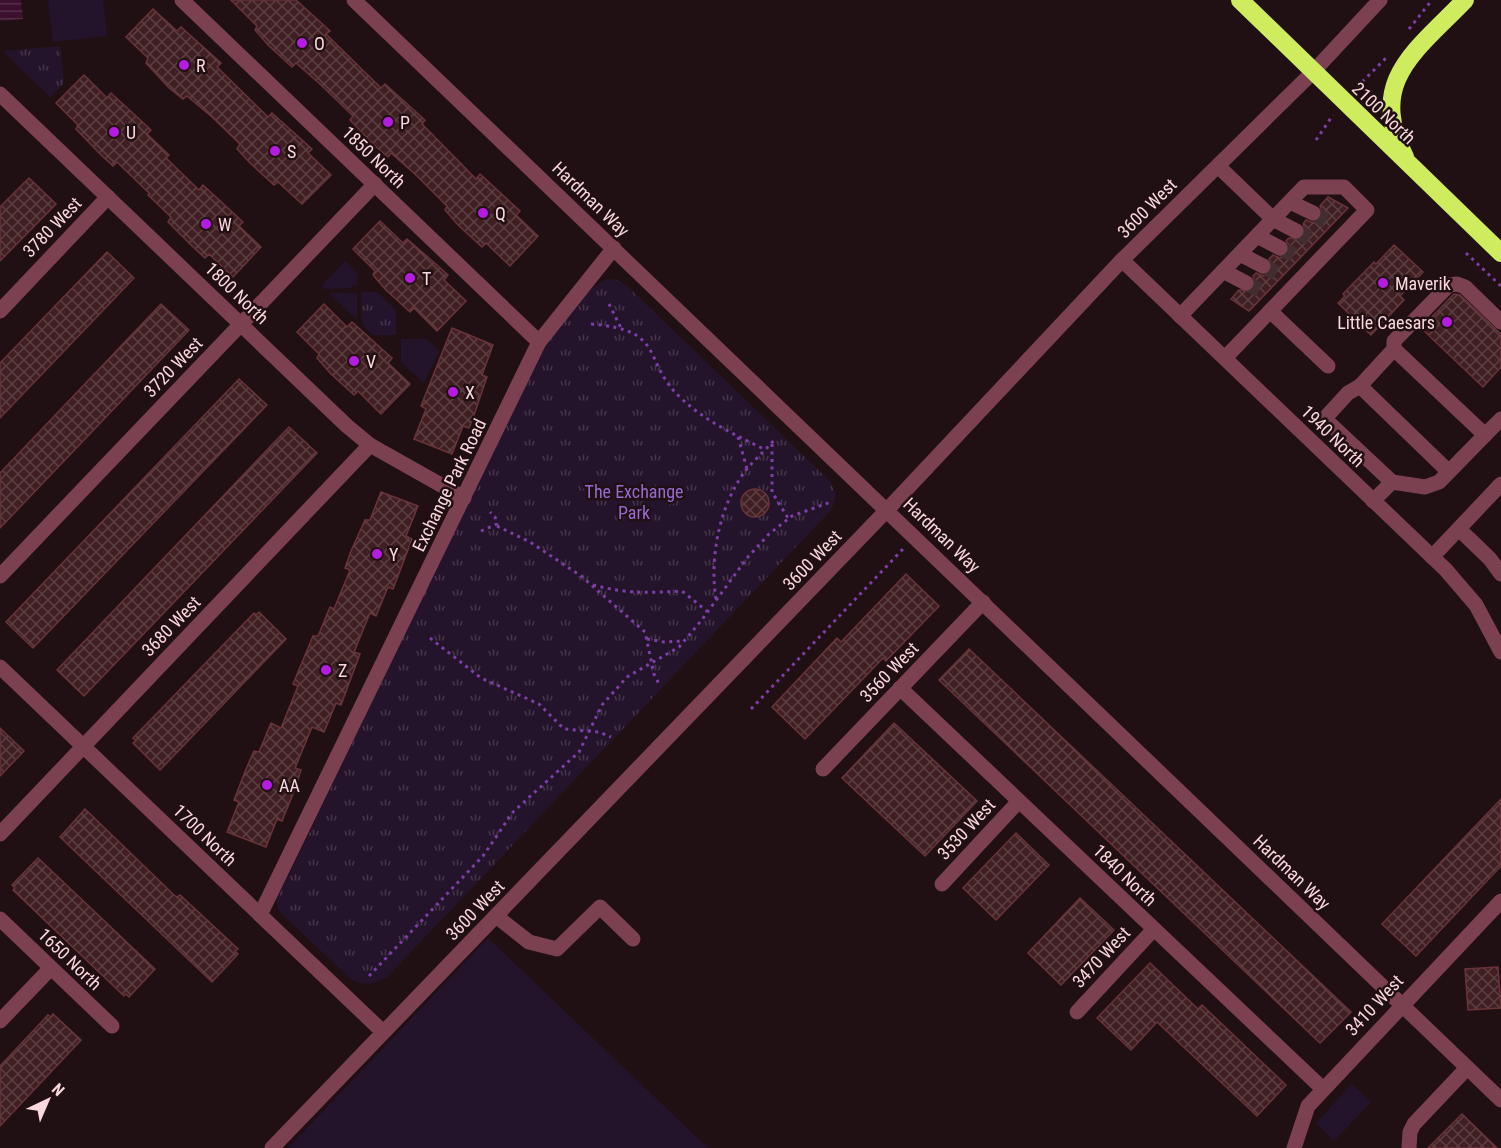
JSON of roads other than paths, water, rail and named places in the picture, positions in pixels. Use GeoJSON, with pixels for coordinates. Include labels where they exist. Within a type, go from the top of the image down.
{"type":"FeatureCollection","features":[{"type":"Feature","properties":{"kind":"highway","name":"2100 North"},"geometry":{"type":"LineString","coordinates":[[1240,0],[1312,73],[1501,253]]}},
{"type":"Feature","properties":{"kind":"highway"},"geometry":{"type":"LineString","coordinates":[[1412,168],[1394,129],[1390,101],[1393,87],[1407,63],[1465,0]]}},
{"type":"Feature","properties":{"kind":"street","name":"1850 North"},"geometry":{"type":"LineString","coordinates":[[182,0],[539,342]]}},
{"type":"Feature","properties":{"kind":"street","name":"Hardman Way"},"geometry":{"type":"LineString","coordinates":[[354,0],[1501,1101]]}},
{"type":"Feature","properties":{"kind":"street","name":"3600 West"},"geometry":{"type":"LineString","coordinates":[[272,1148],[887,510],[1122,260],[1312,73],[1380,0]]}},
{"type":"Feature","properties":{"kind":"street","name":"1800 North"},"geometry":{"type":"LineString","coordinates":[[0,94],[370,445],[464,498]]}},
{"type":"Feature","properties":{"kind":"street"},"geometry":{"type":"LineString","coordinates":[[1218,166],[1273,219],[1296,231]]}},
{"type":"Feature","properties":{"kind":"street","name":"3720 West"},"geometry":{"type":"LineString","coordinates":[[0,576],[375,184]]}},
{"type":"Feature","properties":{"kind":"street"},"geometry":{"type":"LineString","coordinates":[[1180,316],[1304,187],[1344,187],[1368,210],[1296,284],[1272,302],[1225,358]]}},
{"type":"Feature","properties":{"kind":"street","name":"3780 West"},"geometry":{"type":"LineString","coordinates":[[0,311],[108,197]]}},
{"type":"Feature","properties":{"kind":"street"},"geometry":{"type":"LineString","coordinates":[[1290,202],[1313,213]]}},
{"type":"Feature","properties":{"kind":"street"},"geometry":{"type":"LineString","coordinates":[[1332,224],[1347,231]]}},
{"type":"Feature","properties":{"kind":"street"},"geometry":{"type":"LineString","coordinates":[[1257,236],[1280,248]]}},
{"type":"Feature","properties":{"kind":"street"},"geometry":{"type":"LineString","coordinates":[[1316,241],[1330,249]]}},
{"type":"Feature","properties":{"kind":"street","name":"Exchange Park Road"},"geometry":{"type":"LineString","coordinates":[[261,915],[539,342],[614,248]]}},
{"type":"Feature","properties":{"kind":"street"},"geometry":{"type":"LineString","coordinates":[[1240,254],[1263,266]]}},
{"type":"Feature","properties":{"kind":"street"},"geometry":{"type":"LineString","coordinates":[[1300,258],[1314,266]]}},
{"type":"Feature","properties":{"kind":"street","name":"1940 North"},"geometry":{"type":"LineString","coordinates":[[1122,260],[1432,557],[1476,605],[1501,652]]}},
{"type":"Feature","properties":{"kind":"street"},"geometry":{"type":"LineString","coordinates":[[1223,271],[1246,283]]}},
{"type":"Feature","properties":{"kind":"street"},"geometry":{"type":"LineString","coordinates":[[1282,276],[1296,284]]}},
{"type":"Feature","properties":{"kind":"street"},"geometry":{"type":"LineString","coordinates":[[1501,322],[1465,287],[1457,284],[1449,285],[1394,341],[1394,350],[1327,416],[1328,422],[1392,482],[1425,487],[1439,482],[1501,419]]}},
{"type":"Feature","properties":{"kind":"street"},"geometry":{"type":"LineString","coordinates":[[1272,302],[1328,366]]}},
{"type":"Feature","properties":{"kind":"street"},"geometry":{"type":"LineString","coordinates":[[1394,350],[1485,435]]}},
{"type":"Feature","properties":{"kind":"street"},"geometry":{"type":"LineString","coordinates":[[1360,386],[1449,472]]}},
{"type":"Feature","properties":{"kind":"street","name":"3680 West"},"geometry":{"type":"LineString","coordinates":[[0,834],[370,445]]}},
{"type":"Feature","properties":{"kind":"street"},"geometry":{"type":"LineString","coordinates":[[1373,501],[1392,482]]}},
{"type":"Feature","properties":{"kind":"street"},"geometry":{"type":"LineString","coordinates":[[1432,557],[1501,484]]}},
{"type":"Feature","properties":{"kind":"street"},"geometry":{"type":"LineString","coordinates":[[1459,529],[1501,575]]}},
{"type":"Feature","properties":{"kind":"street","name":"3560 West"},"geometry":{"type":"LineString","coordinates":[[823,769],[983,602]]}},
{"type":"Feature","properties":{"kind":"street","name":"1700 North"},"geometry":{"type":"LineString","coordinates":[[0,667],[384,1032]]}},
{"type":"Feature","properties":{"kind":"street","name":"1840 North"},"geometry":{"type":"LineString","coordinates":[[900,688],[1323,1089]]}},
{"type":"Feature","properties":{"kind":"street","name":"3530 West"},"geometry":{"type":"LineString","coordinates":[[942,884],[1019,801]]}},
{"type":"Feature","properties":{"kind":"street","name":"3410 West"},"geometry":{"type":"LineString","coordinates":[[1294,1148],[1308,1106],[1501,901]]}},
{"type":"Feature","properties":{"kind":"street"},"geometry":{"type":"LineString","coordinates":[[496,916],[529,942],[557,949],[600,907],[633,939]]}},
{"type":"Feature","properties":{"kind":"street","name":"1650 North"},"geometry":{"type":"LineString","coordinates":[[0,919],[112,1026]]}},
{"type":"Feature","properties":{"kind":"street","name":"3470 West"},"geometry":{"type":"LineString","coordinates":[[1077,1012],[1154,929]]}},
{"type":"Feature","properties":{"kind":"street"},"geometry":{"type":"LineString","coordinates":[[0,1021],[51,968]]}},
{"type":"Feature","properties":{"kind":"street"},"geometry":{"type":"LineString","coordinates":[[1409,1148],[1410,1132],[1414,1124],[1467,1068]]}},
{"type":"Feature","properties":{"kind":"tunnel"},"geometry":{"type":"LineString","coordinates":[[1313,213],[1332,224]]}},
{"type":"Feature","properties":{"kind":"tunnel"},"geometry":{"type":"LineString","coordinates":[[1296,231],[1316,241]]}},
{"type":"Feature","properties":{"kind":"tunnel"},"geometry":{"type":"LineString","coordinates":[[1280,248],[1300,258]]}},
{"type":"Feature","properties":{"kind":"tunnel"},"geometry":{"type":"LineString","coordinates":[[1263,266],[1282,276]]}},
{"type":"Feature","properties":{"kind":"tunnel"},"geometry":{"type":"LineString","coordinates":[[1246,283],[1266,293]]}},
{"type":"Feature","properties":{"kind":"place","name":"O"},"geometry":{"type":"Point","coordinates":[302,43]}},
{"type":"Feature","properties":{"kind":"place","name":"R"},"geometry":{"type":"Point","coordinates":[184,65]}},
{"type":"Feature","properties":{"kind":"place","name":"P"},"geometry":{"type":"Point","coordinates":[388,122]}},
{"type":"Feature","properties":{"kind":"place","name":"U"},"geometry":{"type":"Point","coordinates":[114,132]}},
{"type":"Feature","properties":{"kind":"place","name":"S"},"geometry":{"type":"Point","coordinates":[275,151]}},
{"type":"Feature","properties":{"kind":"place","name":"Q"},"geometry":{"type":"Point","coordinates":[483,213]}},
{"type":"Feature","properties":{"kind":"place","name":"W"},"geometry":{"type":"Point","coordinates":[206,224]}},
{"type":"Feature","properties":{"kind":"place","name":"T"},"geometry":{"type":"Point","coordinates":[410,278]}},
{"type":"Feature","properties":{"kind":"place","name":"Maverik"},"geometry":{"type":"Point","coordinates":[1383,283]}},
{"type":"Feature","properties":{"kind":"place","name":"Little Caesars"},"geometry":{"type":"Point","coordinates":[1447,322]}},
{"type":"Feature","properties":{"kind":"place","name":"V"},"geometry":{"type":"Point","coordinates":[354,361]}},
{"type":"Feature","properties":{"kind":"place","name":"X"},"geometry":{"type":"Point","coordinates":[453,392]}},
{"type":"Feature","properties":{"kind":"place","name":"Y"},"geometry":{"type":"Point","coordinates":[377,554]}},
{"type":"Feature","properties":{"kind":"place","name":"Z"},"geometry":{"type":"Point","coordinates":[326,670]}},
{"type":"Feature","properties":{"kind":"place","name":"AA"},"geometry":{"type":"Point","coordinates":[267,785]}},
{"type":"Feature","properties":{"kind":"park label","name":"The Exchange Park"},"geometry":{"type":"Point","coordinates":[634,501]}}]}
